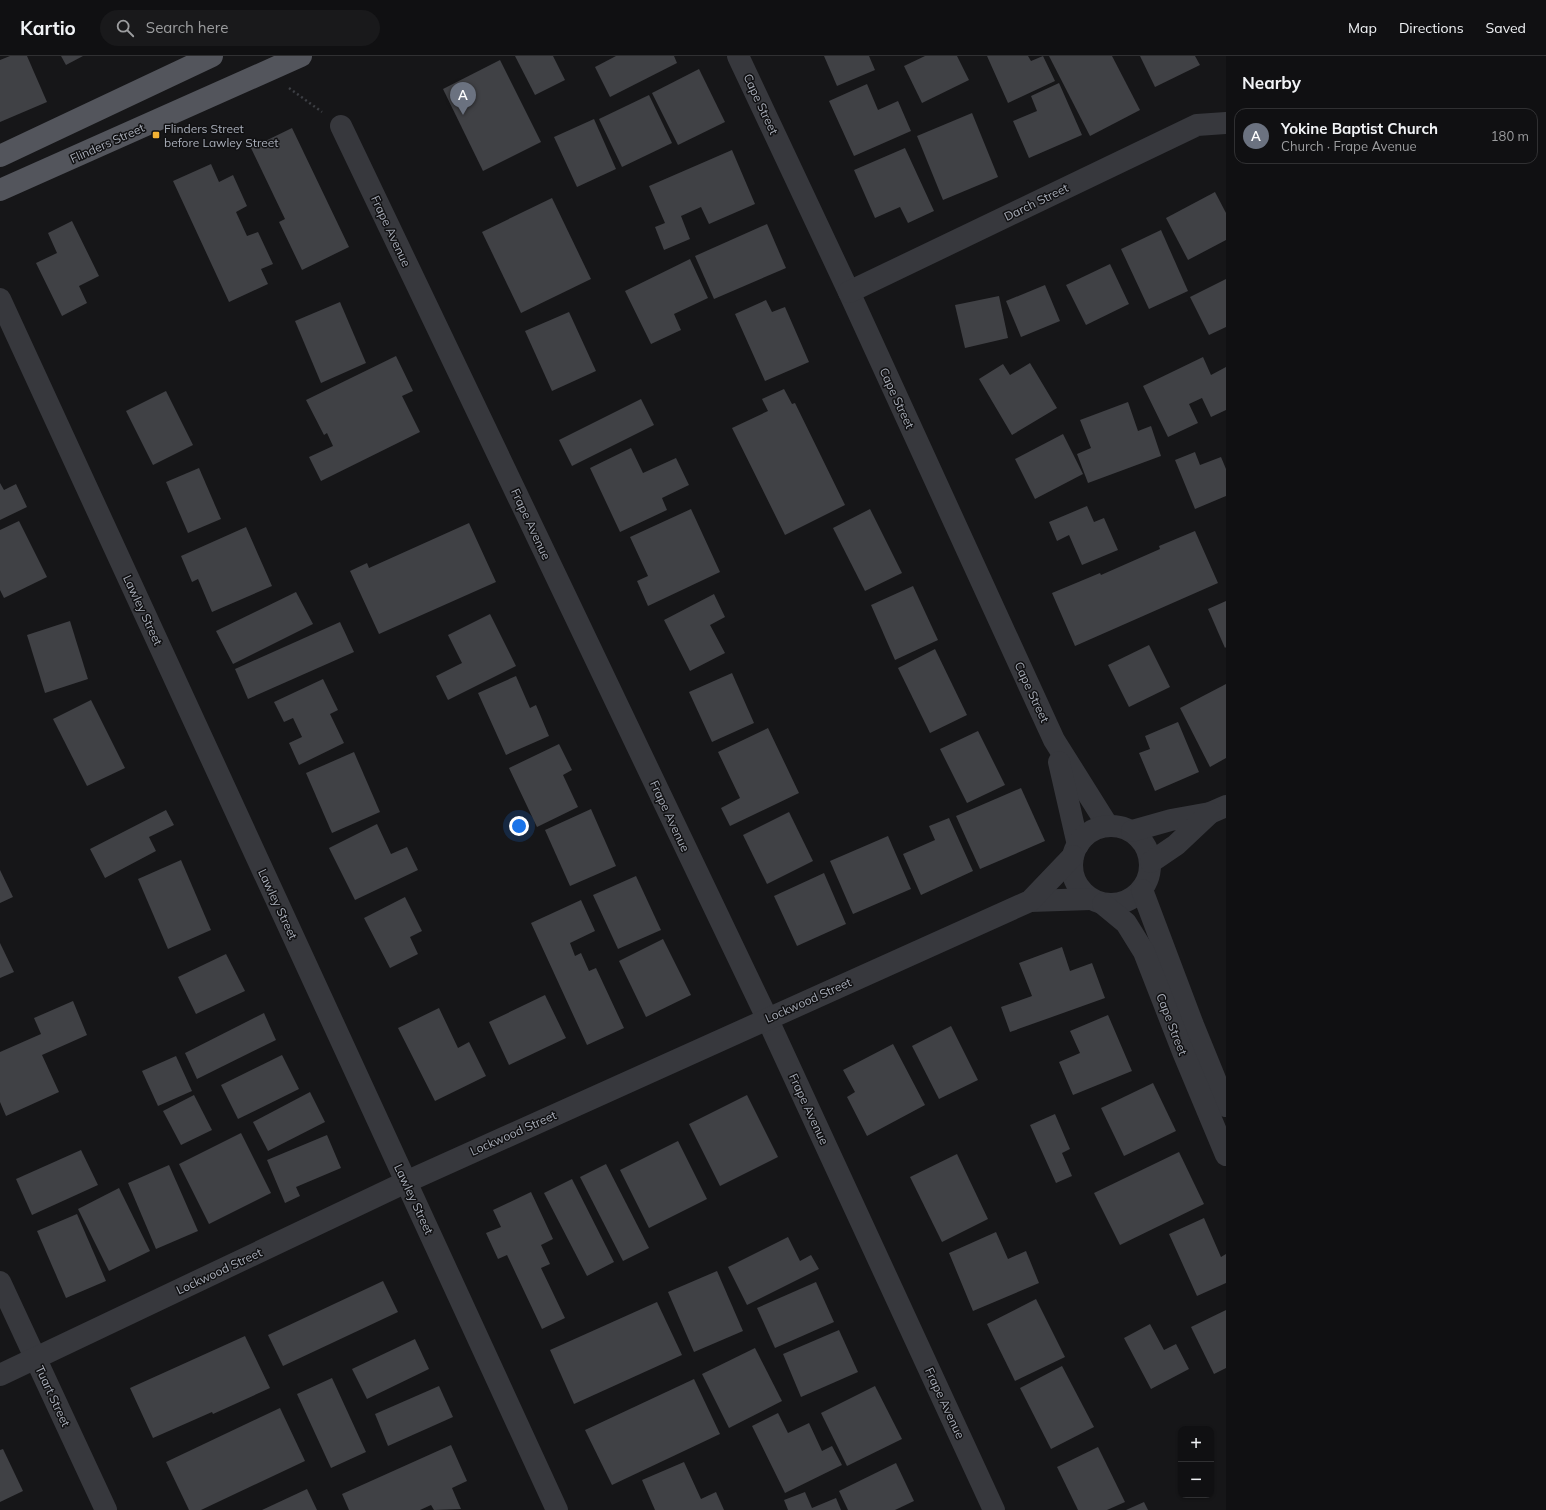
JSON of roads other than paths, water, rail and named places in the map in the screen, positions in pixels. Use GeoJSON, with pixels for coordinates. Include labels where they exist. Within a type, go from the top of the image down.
{"type":"FeatureCollection","features":[{"type":"Feature","properties":{"kind":"main road"},"geometry":{"type":"LineString","coordinates":[[0,156],[212,56]]}},
{"type":"Feature","properties":{"kind":"main road","name":"Flinders Street"},"geometry":{"type":"LineString","coordinates":[[0,190],[301,56]]}},
{"type":"Feature","properties":{"kind":"street","name":"Cape Street"},"geometry":{"type":"LineString","coordinates":[[738,56],[849,292],[1054,740],[1108,826]]}},
{"type":"Feature","properties":{"kind":"street","name":"Darch Street"},"geometry":{"type":"LineString","coordinates":[[849,292],[1197,124],[1226,124]]}},
{"type":"Feature","properties":{"kind":"street","name":"Frape Avenue"},"geometry":{"type":"LineString","coordinates":[[341,126],[767,1018],[994,1510]]}},
{"type":"Feature","properties":{"kind":"street","name":"Lawley Street"},"geometry":{"type":"LineString","coordinates":[[0,299],[557,1510]]}},
{"type":"Feature","properties":{"kind":"street","name":"Cape Street"},"geometry":{"type":"LineString","coordinates":[[1054,740],[1075,850]]}},
{"type":"Feature","properties":{"kind":"street"},"geometry":{"type":"LineString","coordinates":[[1132,831],[1171,820],[1218,810]]}},
{"type":"Feature","properties":{"kind":"street"},"geometry":{"type":"LineString","coordinates":[[1151,862],[1176,845],[1218,810]]}},
{"type":"Feature","properties":{"kind":"street"},"geometry":{"type":"LineString","coordinates":[[1108,826],[1121,827],[1132,831],[1142,840],[1148,850],[1151,862],[1150,874],[1142,890],[1127,902],[1115,905],[1097,902],[1082,891],[1075,881],[1072,869],[1075,850],[1086,835],[1096,829],[1108,826]]}},
{"type":"Feature","properties":{"kind":"street","name":"Lockwood Street"},"geometry":{"type":"LineString","coordinates":[[0,1374],[406,1182],[767,1018],[1030,901],[1075,850]]}},
{"type":"Feature","properties":{"kind":"street","name":"Cape Street"},"geometry":{"type":"LineString","coordinates":[[1142,890],[1193,1025],[1226,1106]]}},
{"type":"Feature","properties":{"kind":"street","name":"Lockwood Street"},"geometry":{"type":"LineString","coordinates":[[1030,901],[1097,902]]}},
{"type":"Feature","properties":{"kind":"street","name":"Cape Street"},"geometry":{"type":"LineString","coordinates":[[1097,902],[1126,923],[1144,952],[1182,1052],[1226,1155]]}},
{"type":"Feature","properties":{"kind":"street","name":"Tuart Street"},"geometry":{"type":"LineString","coordinates":[[0,1282],[106,1510]]}},
{"type":"Feature","properties":{"kind":"place","name":"Yokine Baptist Church"},"geometry":{"type":"Point","coordinates":[463,115]}},
{"type":"Feature","properties":{"kind":"place","name":"Flinders Street before Lawley Street"},"geometry":{"type":"Point","coordinates":[156,135]}}]}
